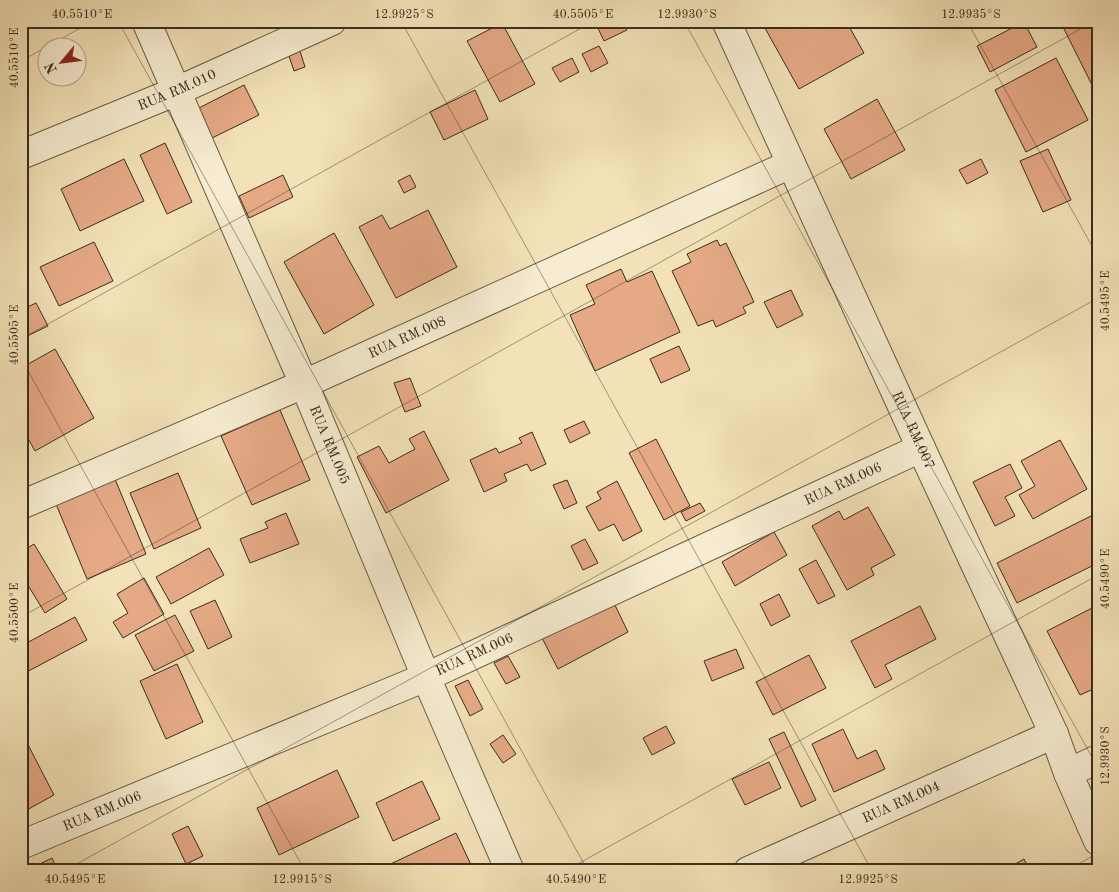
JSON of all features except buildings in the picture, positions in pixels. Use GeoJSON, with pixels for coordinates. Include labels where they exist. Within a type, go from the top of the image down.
{"type":"FeatureCollection","features":[{"type":"Feature","properties":{"kind":"street","name":"RUA RM.005"},"geometry":{"type":"LineString","coordinates":[[146,21],[304,384],[426,677],[510,871]]}},
{"type":"Feature","properties":{"kind":"street","name":"RUA RM.010"},"geometry":{"type":"LineString","coordinates":[[21,155],[177,91],[332,21]]}},
{"type":"Feature","properties":{"kind":"street","name":"RUA RM.007"},"geometry":{"type":"LineString","coordinates":[[726,21],[1054,734],[1068,773],[1098,841]]}},
{"type":"Feature","properties":{"kind":"street","name":"RUA RM.008"},"geometry":{"type":"LineString","coordinates":[[21,505],[304,384],[792,164]]}},
{"type":"Feature","properties":{"kind":"street","name":"RUA RM.006"},"geometry":{"type":"LineString","coordinates":[[21,844],[426,677],[921,448]]}},
{"type":"Feature","properties":{"kind":"street","name":"RUA RM.004"},"geometry":{"type":"LineString","coordinates":[[748,871],[1054,734]]}},
{"type":"Feature","properties":{"kind":"street"},"geometry":{"type":"LineString","coordinates":[[1068,773],[1098,759]]}}]}
